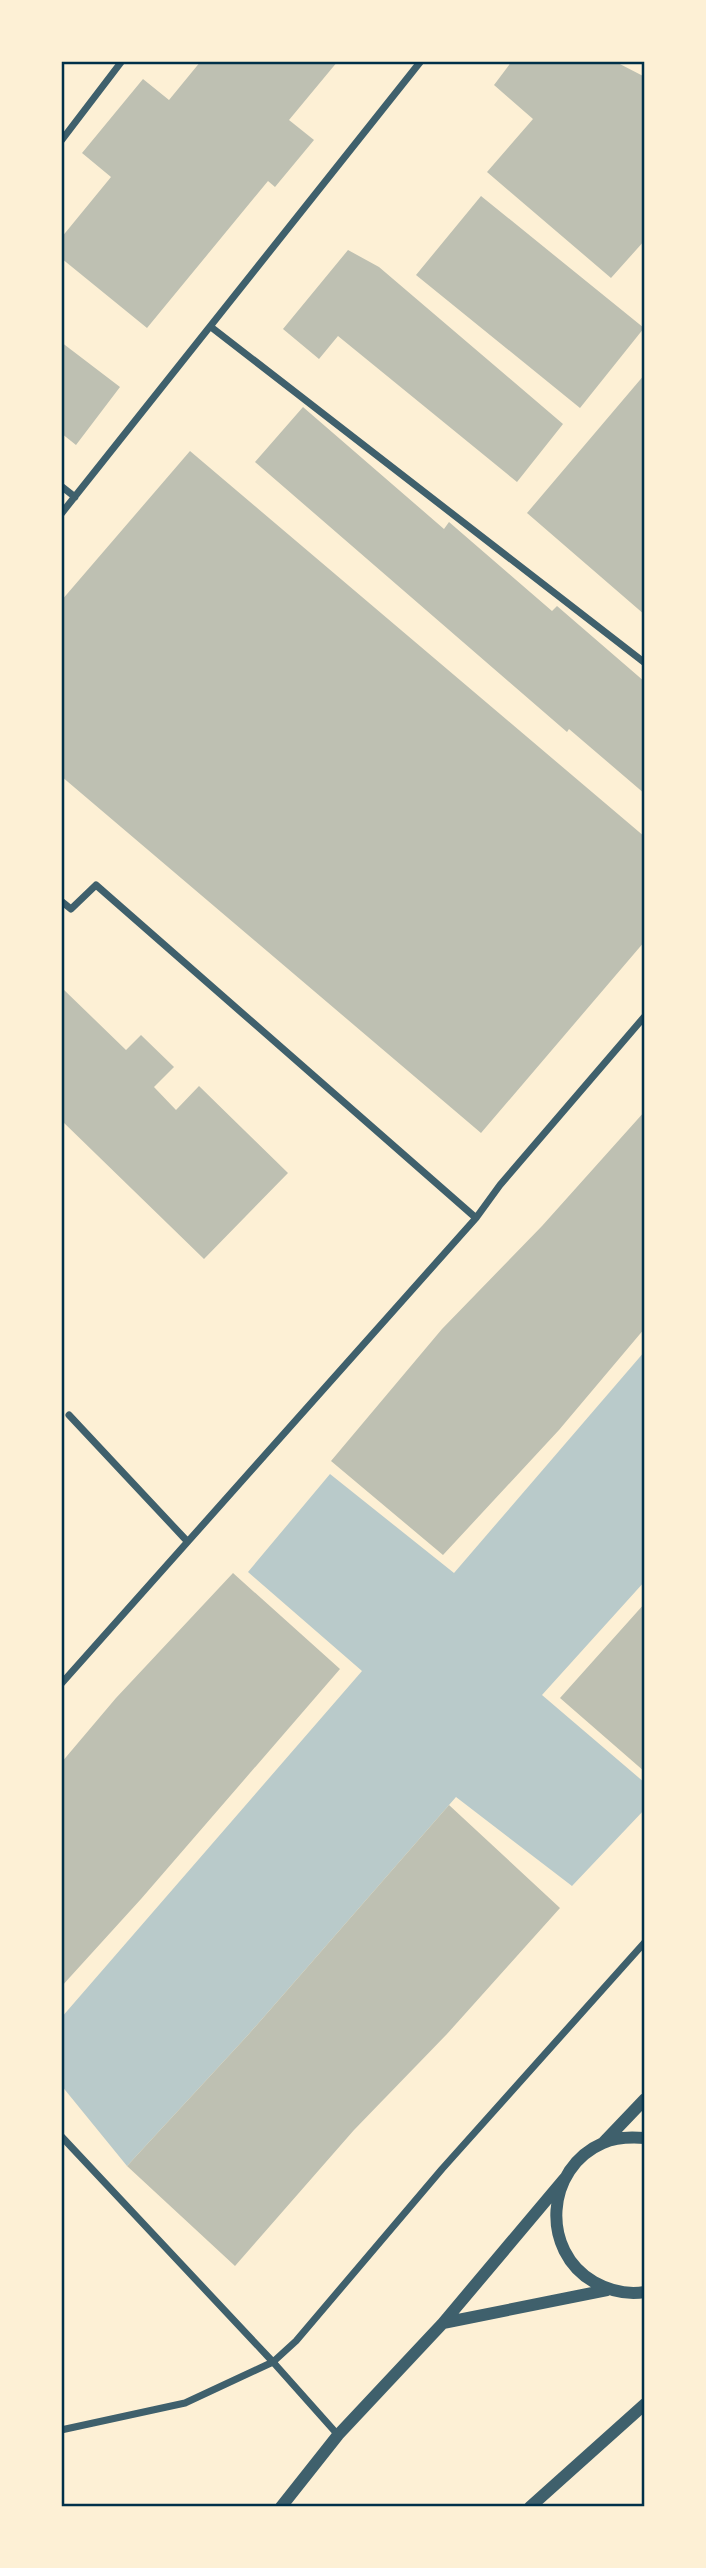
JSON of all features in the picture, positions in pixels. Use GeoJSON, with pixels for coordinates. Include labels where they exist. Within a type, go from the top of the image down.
{"type":"FeatureCollection","features":[{"type":"Feature","properties":{"kind":"street"},"geometry":{"type":"LineString","coordinates":[[61,141],[122,61]]}},
{"type":"Feature","properties":{"kind":"street"},"geometry":{"type":"LineString","coordinates":[[61,514],[421,61]]}},
{"type":"Feature","properties":{"kind":"street"},"geometry":{"type":"LineString","coordinates":[[211,327],[645,663]]}},
{"type":"Feature","properties":{"kind":"street"},"geometry":{"type":"LineString","coordinates":[[61,486],[75,497]]}},
{"type":"Feature","properties":{"kind":"street"},"geometry":{"type":"LineString","coordinates":[[61,901],[71,909],[96,885],[476,1218]]}},
{"type":"Feature","properties":{"kind":"street"},"geometry":{"type":"LineString","coordinates":[[61,1684],[476,1218],[500,1185],[645,1016]]}},
{"type":"Feature","properties":{"kind":"street"},"geometry":{"type":"LineString","coordinates":[[69,1415],[187,1541]]}},
{"type":"Feature","properties":{"kind":"street"},"geometry":{"type":"LineString","coordinates":[[61,2430],[184,2403],[273,2362],[296,2342],[442,2169],[645,1942]]}},
{"type":"Feature","properties":{"kind":"street"},"geometry":{"type":"LineString","coordinates":[[281,2507],[338,2435],[443,2323],[582,2157],[602,2144],[645,2099]]}},
{"type":"Feature","properties":{"kind":"street"},"geometry":{"type":"LineString","coordinates":[[61,2136],[338,2435]]}},
{"type":"Feature","properties":{"kind":"street"},"geometry":{"type":"LineString","coordinates":[[602,2144],[625,2137],[645,2138]]}},
{"type":"Feature","properties":{"kind":"street"},"geometry":{"type":"LineString","coordinates":[[565,2178],[556,2203],[556,2231],[566,2256],[583,2276],[607,2290]]}},
{"type":"Feature","properties":{"kind":"street"},"geometry":{"type":"LineString","coordinates":[[443,2323],[607,2290],[634,2294],[645,2292]]}},
{"type":"Feature","properties":{"kind":"street"},"geometry":{"type":"LineString","coordinates":[[530,2507],[645,2404]]}},
{"type":"Feature","properties":{"kind":"shaded area"},"geometry":{"type":"Polygon","coordinates":[[[645,1351],[645,1581],[542,1695],[645,1783],[645,1809],[572,1886],[456,1797],[248,2035],[127,2166],[61,2085],[61,2018],[362,1671],[248,1572],[330,1474],[454,1573],[645,1351]]]}},
{"type":"Feature","properties":{"kind":"building"},"geometry":{"type":"Polygon","coordinates":[[[201,61],[338,61],[289,120],[314,140],[275,187],[268,181],[147,328],[61,258],[61,238],[111,177],[82,153],[143,79],[169,100],[201,61]]]}},
{"type":"Feature","properties":{"kind":"building"},"geometry":{"type":"Polygon","coordinates":[[[512,61],[614,61],[645,77],[645,240],[611,278],[487,172],[533,119],[494,85],[512,61]]]}},
{"type":"Feature","properties":{"kind":"building"},"geometry":{"type":"Polygon","coordinates":[[[481,196],[644,328],[580,408],[416,275],[481,196]]]}},
{"type":"Feature","properties":{"kind":"building"},"geometry":{"type":"Polygon","coordinates":[[[348,250],[379,267],[563,424],[517,482],[338,336],[319,359],[283,329],[348,250]]]}},
{"type":"Feature","properties":{"kind":"building"},"geometry":{"type":"Polygon","coordinates":[[[61,342],[120,387],[76,445],[61,433],[61,342]]]}},
{"type":"Feature","properties":{"kind":"building"},"geometry":{"type":"Polygon","coordinates":[[[645,374],[645,615],[527,513],[645,374]]]}},
{"type":"Feature","properties":{"kind":"building"},"geometry":{"type":"Polygon","coordinates":[[[303,407],[444,529],[449,522],[552,611],[557,606],[645,682],[645,794],[569,729],[567,732],[255,462],[303,407]]]}},
{"type":"Feature","properties":{"kind":"building"},"geometry":{"type":"Polygon","coordinates":[[[190,451],[645,837],[645,941],[481,1133],[61,776],[61,601],[190,451]]]}},
{"type":"Feature","properties":{"kind":"building"},"geometry":{"type":"Polygon","coordinates":[[[61,987],[126,1050],[141,1035],[174,1067],[154,1087],[176,1110],[199,1086],[288,1173],[204,1259],[61,1120],[61,987]]]}},
{"type":"Feature","properties":{"kind":"building"},"geometry":{"type":"Polygon","coordinates":[[[645,1111],[645,1328],[559,1430],[443,1555],[331,1461],[442,1329],[542,1226],[645,1111]]]}},
{"type":"Feature","properties":{"kind":"building"},"geometry":{"type":"Polygon","coordinates":[[[233,1573],[340,1669],[61,1987],[61,1763],[116,1698],[233,1573]]]}},
{"type":"Feature","properties":{"kind":"building"},"geometry":{"type":"Polygon","coordinates":[[[645,1603],[645,1772],[560,1698],[645,1603]]]}},
{"type":"Feature","properties":{"kind":"building"},"geometry":{"type":"Polygon","coordinates":[[[449,1805],[560,1908],[447,2034],[354,2130],[235,2266],[127,2166],[248,2035],[449,1805]]]}}]}
